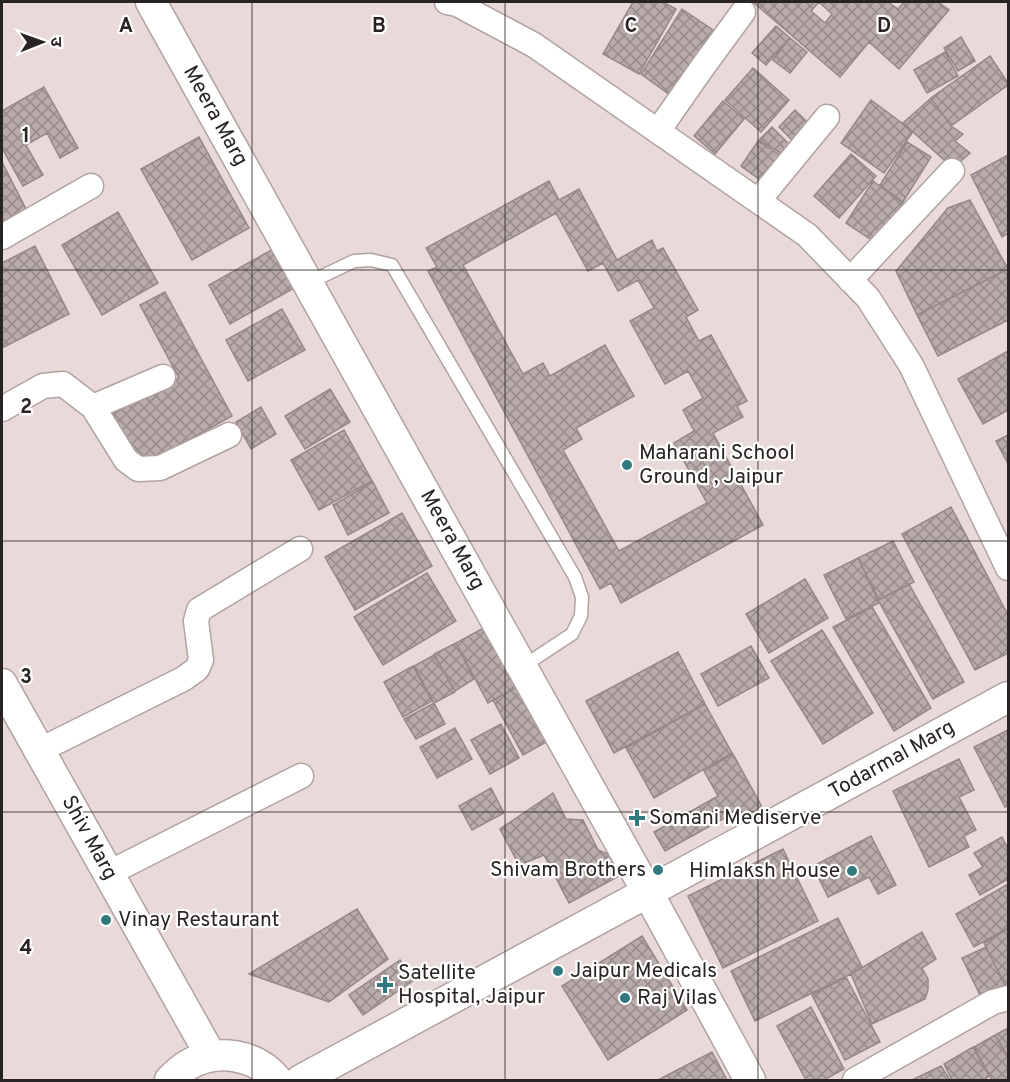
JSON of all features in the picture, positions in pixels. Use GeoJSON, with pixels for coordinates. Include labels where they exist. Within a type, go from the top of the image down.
{"type":"FeatureCollection","features":[{"type":"Feature","properties":{"kind":"street","name":"Meera Marg"},"geometry":{"type":"LineString","coordinates":[[151,2],[750,1080]]}},
{"type":"Feature","properties":{"kind":"street"},"geometry":{"type":"LineString","coordinates":[[447,2],[484,9],[807,235],[868,298],[910,365],[1008,567]]}},
{"type":"Feature","properties":{"kind":"street"},"geometry":{"type":"LineString","coordinates":[[658,131],[743,12]]}},
{"type":"Feature","properties":{"kind":"street"},"geometry":{"type":"LineString","coordinates":[[758,201],[827,117]]}},
{"type":"Feature","properties":{"kind":"street"},"geometry":{"type":"LineString","coordinates":[[850,280],[952,171]]}},
{"type":"Feature","properties":{"kind":"street"},"geometry":{"type":"LineString","coordinates":[[2,237],[91,186]]}},
{"type":"Feature","properties":{"kind":"street"},"geometry":{"type":"LineString","coordinates":[[93,407],[163,377]]}},
{"type":"Feature","properties":{"kind":"street"},"geometry":{"type":"LineString","coordinates":[[2,409],[43,386],[63,384],[93,407],[126,460],[138,469],[160,468],[229,435]]}},
{"type":"Feature","properties":{"kind":"street"},"geometry":{"type":"LineString","coordinates":[[40,750],[183,679],[197,669],[201,660],[196,621],[199,610],[300,549]]}},
{"type":"Feature","properties":{"kind":"street","name":"Shiv Marg"},"geometry":{"type":"LineString","coordinates":[[2,684],[211,1056]]}},
{"type":"Feature","properties":{"kind":"street","name":"Todarmal Marg"},"geometry":{"type":"LineString","coordinates":[[301,1080],[1008,697]]}},
{"type":"Feature","properties":{"kind":"street"},"geometry":{"type":"LineString","coordinates":[[109,873],[301,776]]}},
{"type":"Feature","properties":{"kind":"street"},"geometry":{"type":"LineString","coordinates":[[855,1080],[993,1002],[1008,998]]}},
{"type":"Feature","properties":{"kind":"street"},"geometry":{"type":"LineString","coordinates":[[170,1080],[187,1065],[211,1056],[232,1055],[253,1061],[271,1072],[277,1080]]}},
{"type":"Feature","properties":{"kind":"lane"},"geometry":{"type":"LineString","coordinates":[[308,283],[354,261],[371,260],[392,265],[575,577],[582,597],[581,616],[572,634],[522,667]]}},
{"type":"Feature","properties":{"kind":"building"},"geometry":{"type":"Polygon","coordinates":[[[633,2],[663,2],[676,9],[639,74],[603,54],[633,2]]]}},
{"type":"Feature","properties":{"kind":"building"},"geometry":{"type":"Polygon","coordinates":[[[753,2],[819,2],[888,2],[898,9],[904,2],[938,2],[949,10],[899,69],[869,42],[840,77],[753,2]],[[819,2],[811,11],[825,23],[832,14],[819,2]]]}},
{"type":"Feature","properties":{"kind":"building"},"geometry":{"type":"Polygon","coordinates":[[[682,9],[713,30],[670,95],[641,74],[682,9]]]}},
{"type":"Feature","properties":{"kind":"building"},"geometry":{"type":"Polygon","coordinates":[[[776,26],[790,38],[766,65],[752,53],[776,26]]]}},
{"type":"Feature","properties":{"kind":"building"},"geometry":{"type":"Polygon","coordinates":[[[961,37],[975,61],[958,71],[944,48],[961,37]]]}},
{"type":"Feature","properties":{"kind":"building"},"geometry":{"type":"Polygon","coordinates":[[[790,38],[807,52],[790,73],[773,60],[790,38]]]}},
{"type":"Feature","properties":{"kind":"building"},"geometry":{"type":"Polygon","coordinates":[[[945,52],[958,76],[927,93],[914,70],[945,52]]]}},
{"type":"Feature","properties":{"kind":"building"},"geometry":{"type":"Polygon","coordinates":[[[990,56],[1008,85],[951,126],[931,98],[990,56]]]}},
{"type":"Feature","properties":{"kind":"building"},"geometry":{"type":"Polygon","coordinates":[[[753,68],[789,100],[761,132],[725,100],[753,68]]]}},
{"type":"Feature","properties":{"kind":"building"},"geometry":{"type":"Polygon","coordinates":[[[44,87],[78,148],[60,158],[47,133],[26,145],[43,175],[23,186],[2,148],[2,111],[44,87]]]}},
{"type":"Feature","properties":{"kind":"building"},"geometry":{"type":"Polygon","coordinates":[[[931,98],[951,126],[963,134],[955,141],[970,153],[953,168],[903,123],[931,98]]]}},
{"type":"Feature","properties":{"kind":"building"},"geometry":{"type":"Polygon","coordinates":[[[871,100],[912,133],[884,173],[841,143],[871,100]]]}},
{"type":"Feature","properties":{"kind":"building"},"geometry":{"type":"Polygon","coordinates":[[[723,101],[744,119],[715,154],[694,136],[723,101]]]}},
{"type":"Feature","properties":{"kind":"building"},"geometry":{"type":"Polygon","coordinates":[[[795,110],[813,128],[797,145],[779,127],[795,110]]]}},
{"type":"Feature","properties":{"kind":"building"},"geometry":{"type":"Polygon","coordinates":[[[772,127],[791,146],[784,155],[759,140],[772,127]]]}},
{"type":"Feature","properties":{"kind":"building"},"geometry":{"type":"Polygon","coordinates":[[[199,137],[249,228],[192,260],[141,169],[199,137]]]}},
{"type":"Feature","properties":{"kind":"building"},"geometry":{"type":"Polygon","coordinates":[[[758,141],[786,159],[767,185],[741,166],[758,141]]]}},
{"type":"Feature","properties":{"kind":"building"},"geometry":{"type":"Polygon","coordinates":[[[907,142],[931,157],[903,202],[880,185],[907,142]]]}},
{"type":"Feature","properties":{"kind":"building"},"geometry":{"type":"Polygon","coordinates":[[[851,154],[876,176],[839,218],[814,196],[851,154]]]}},
{"type":"Feature","properties":{"kind":"building"},"geometry":{"type":"Polygon","coordinates":[[[1008,155],[1008,233],[1002,237],[971,175],[1008,155]]]}},
{"type":"Feature","properties":{"kind":"building"},"geometry":{"type":"Polygon","coordinates":[[[2,162],[27,211],[2,224],[2,162]]]}},
{"type":"Feature","properties":{"kind":"building"},"geometry":{"type":"Polygon","coordinates":[[[549,181],[559,200],[579,189],[617,260],[652,240],[657,251],[663,248],[698,310],[686,317],[699,341],[711,335],[747,401],[737,406],[743,417],[713,433],[763,525],[621,603],[611,583],[600,589],[428,271],[437,267],[426,248],[549,181]],[[556,213],[463,265],[523,374],[543,363],[550,376],[605,345],[634,396],[576,428],[582,439],[563,450],[619,551],[707,503],[674,443],[694,431],[683,410],[703,398],[688,371],[665,384],[630,321],[654,308],[638,280],[618,291],[603,263],[588,271],[556,213]]]}},
{"type":"Feature","properties":{"kind":"building"},"geometry":{"type":"Polygon","coordinates":[[[873,181],[903,203],[876,243],[846,223],[873,181]]]}},
{"type":"Feature","properties":{"kind":"building"},"geometry":{"type":"Polygon","coordinates":[[[970,200],[1008,269],[917,315],[896,271],[948,208],[970,200]]]}},
{"type":"Feature","properties":{"kind":"building"},"geometry":{"type":"Polygon","coordinates":[[[118,212],[158,283],[102,315],[62,245],[118,212]]]}},
{"type":"Feature","properties":{"kind":"building"},"geometry":{"type":"Polygon","coordinates":[[[35,246],[69,314],[4,347],[2,342],[2,263],[35,246]]]}},
{"type":"Feature","properties":{"kind":"building"},"geometry":{"type":"Polygon","coordinates":[[[275,248],[296,287],[230,324],[209,285],[275,248]]]}},
{"type":"Feature","properties":{"kind":"building"},"geometry":{"type":"Polygon","coordinates":[[[1008,269],[1008,320],[938,356],[917,315],[1008,269]]]}},
{"type":"Feature","properties":{"kind":"building"},"geometry":{"type":"Polygon","coordinates":[[[165,292],[232,416],[141,466],[113,414],[179,378],[140,305],[165,292]]]}},
{"type":"Feature","properties":{"kind":"building"},"geometry":{"type":"Polygon","coordinates":[[[282,309],[305,350],[248,381],[226,340],[282,309]]]}},
{"type":"Feature","properties":{"kind":"building"},"geometry":{"type":"Polygon","coordinates":[[[1008,351],[1008,410],[983,424],[958,379],[1008,351]]]}},
{"type":"Feature","properties":{"kind":"building"},"geometry":{"type":"Polygon","coordinates":[[[330,389],[350,422],[305,449],[285,416],[330,389]]]}},
{"type":"Feature","properties":{"kind":"building"},"geometry":{"type":"Polygon","coordinates":[[[261,407],[276,434],[251,449],[236,422],[261,407]]]}},
{"type":"Feature","properties":{"kind":"building"},"geometry":{"type":"Polygon","coordinates":[[[344,430],[372,481],[319,510],[291,460],[344,430]]]}},
{"type":"Feature","properties":{"kind":"building"},"geometry":{"type":"Polygon","coordinates":[[[1008,435],[1008,464],[996,441],[1008,435]]]}},
{"type":"Feature","properties":{"kind":"building"},"geometry":{"type":"Polygon","coordinates":[[[373,482],[389,513],[348,535],[333,505],[373,482]]]}},
{"type":"Feature","properties":{"kind":"building"},"geometry":{"type":"Polygon","coordinates":[[[951,507],[1008,615],[1008,653],[975,670],[902,534],[951,507]]]}},
{"type":"Feature","properties":{"kind":"building"},"geometry":{"type":"Polygon","coordinates":[[[402,513],[432,566],[355,610],[325,557],[402,513]]]}},
{"type":"Feature","properties":{"kind":"building"},"geometry":{"type":"Polygon","coordinates":[[[893,541],[914,582],[879,600],[858,558],[893,541]]]}},
{"type":"Feature","properties":{"kind":"building"},"geometry":{"type":"Polygon","coordinates":[[[858,558],[879,603],[846,619],[824,575],[858,558]]]}},
{"type":"Feature","properties":{"kind":"building"},"geometry":{"type":"Polygon","coordinates":[[[427,573],[456,621],[383,665],[354,617],[427,573]]]}},
{"type":"Feature","properties":{"kind":"building"},"geometry":{"type":"Polygon","coordinates":[[[805,579],[828,618],[769,653],[746,614],[805,579]]]}},
{"type":"Feature","properties":{"kind":"building"},"geometry":{"type":"Polygon","coordinates":[[[909,584],[964,682],[933,699],[878,600],[909,584]]]}},
{"type":"Feature","properties":{"kind":"building"},"geometry":{"type":"Polygon","coordinates":[[[872,607],[931,708],[894,731],[833,627],[872,607]]]}},
{"type":"Feature","properties":{"kind":"building"},"geometry":{"type":"Polygon","coordinates":[[[487,626],[519,686],[488,703],[456,643],[487,626]]]}},
{"type":"Feature","properties":{"kind":"building"},"geometry":{"type":"Polygon","coordinates":[[[822,630],[873,713],[823,744],[771,661],[822,630]]]}},
{"type":"Feature","properties":{"kind":"building"},"geometry":{"type":"Polygon","coordinates":[[[456,643],[474,679],[455,691],[434,654],[456,643]]]}},
{"type":"Feature","properties":{"kind":"building"},"geometry":{"type":"Polygon","coordinates":[[[751,646],[769,678],[718,706],[701,674],[751,646]]]}},
{"type":"Feature","properties":{"kind":"building"},"geometry":{"type":"Polygon","coordinates":[[[678,652],[705,704],[614,753],[586,701],[678,652]]]}},
{"type":"Feature","properties":{"kind":"building"},"geometry":{"type":"Polygon","coordinates":[[[434,655],[455,692],[434,703],[414,666],[434,655]]]}},
{"type":"Feature","properties":{"kind":"building"},"geometry":{"type":"Polygon","coordinates":[[[413,666],[432,701],[403,717],[384,682],[413,666]]]}},
{"type":"Feature","properties":{"kind":"building"},"geometry":{"type":"Polygon","coordinates":[[[519,686],[548,741],[523,755],[493,700],[519,686]]]}},
{"type":"Feature","properties":{"kind":"building"},"geometry":{"type":"Polygon","coordinates":[[[434,703],[445,724],[416,739],[404,719],[434,703]]]}},
{"type":"Feature","properties":{"kind":"building"},"geometry":{"type":"Polygon","coordinates":[[[705,704],[732,753],[654,798],[626,748],[705,704]]]}},
{"type":"Feature","properties":{"kind":"building"},"geometry":{"type":"Polygon","coordinates":[[[501,724],[519,758],[490,774],[471,740],[501,724]]]}},
{"type":"Feature","properties":{"kind":"building"},"geometry":{"type":"Polygon","coordinates":[[[455,728],[472,759],[437,778],[420,747],[455,728]]]}},
{"type":"Feature","properties":{"kind":"building"},"geometry":{"type":"Polygon","coordinates":[[[1008,730],[1008,806],[1005,807],[974,747],[1008,730]]]}},
{"type":"Feature","properties":{"kind":"building"},"geometry":{"type":"Polygon","coordinates":[[[733,754],[762,807],[732,823],[728,816],[665,851],[654,832],[718,796],[704,771],[733,754]]]}},
{"type":"Feature","properties":{"kind":"building"},"geometry":{"type":"Polygon","coordinates":[[[959,759],[974,790],[959,797],[976,830],[964,836],[969,847],[929,867],[893,791],[959,759]]]}},
{"type":"Feature","properties":{"kind":"building"},"geometry":{"type":"Polygon","coordinates":[[[491,788],[504,813],[472,830],[459,806],[491,788]]]}},
{"type":"Feature","properties":{"kind":"building"},"geometry":{"type":"Polygon","coordinates":[[[553,793],[566,819],[583,820],[598,850],[610,855],[621,875],[569,903],[544,855],[519,865],[500,829],[553,793]]]}},
{"type":"Feature","properties":{"kind":"building","name":"Himlaksh House"},"geometry":{"type":"Polygon","coordinates":[[[871,836],[896,885],[878,894],[869,877],[828,897],[813,866],[871,836]]]}},
{"type":"Feature","properties":{"kind":"building"},"geometry":{"type":"Polygon","coordinates":[[[1002,837],[1008,849],[1008,879],[980,895],[969,875],[983,867],[974,853],[1002,837]]]}},
{"type":"Feature","properties":{"kind":"building"},"geometry":{"type":"Polygon","coordinates":[[[783,849],[818,921],[723,968],[688,896],[783,849]]]}},
{"type":"Feature","properties":{"kind":"building"},"geometry":{"type":"Polygon","coordinates":[[[1008,884],[1008,928],[974,947],[956,914],[1008,884]]]}},
{"type":"Feature","properties":{"kind":"building"},"geometry":{"type":"Polygon","coordinates":[[[357,909],[388,959],[329,1002],[249,974],[357,909]]]}},
{"type":"Feature","properties":{"kind":"building"},"geometry":{"type":"Polygon","coordinates":[[[838,918],[862,967],[755,1021],[731,971],[838,918]]]}},
{"type":"Feature","properties":{"kind":"building"},"geometry":{"type":"Polygon","coordinates":[[[1008,929],[1008,983],[1005,985],[984,943],[1008,929]]]}},
{"type":"Feature","properties":{"kind":"building"},"geometry":{"type":"Polygon","coordinates":[[[922,932],[936,959],[922,968],[928,979],[925,999],[872,1024],[851,974],[922,932]]]}},
{"type":"Feature","properties":{"kind":"building","name":"Raj Vilas"},"geometry":{"type":"Polygon","coordinates":[[[642,936],[687,1010],[608,1060],[562,986],[642,936]]]}},
{"type":"Feature","properties":{"kind":"building"},"geometry":{"type":"Polygon","coordinates":[[[986,947],[1005,985],[981,997],[962,958],[986,947]]]}},
{"type":"Feature","properties":{"kind":"building"},"geometry":{"type":"Polygon","coordinates":[[[400,960],[414,980],[363,1015],[349,995],[400,960]]]}},
{"type":"Feature","properties":{"kind":"building"},"geometry":{"type":"Polygon","coordinates":[[[846,977],[880,1042],[845,1060],[812,995],[846,977]]]}},
{"type":"Feature","properties":{"kind":"building"},"geometry":{"type":"Polygon","coordinates":[[[811,1007],[844,1069],[824,1080],[806,1080],[777,1026],[811,1007]]]}},
{"type":"Feature","properties":{"kind":"building"},"geometry":{"type":"Polygon","coordinates":[[[1008,1028],[1008,1057],[995,1035],[1008,1028]]]}},
{"type":"Feature","properties":{"kind":"building"},"geometry":{"type":"Polygon","coordinates":[[[995,1035],[1008,1059],[1008,1080],[992,1080],[974,1047],[995,1035]]]}},
{"type":"Feature","properties":{"kind":"building"},"geometry":{"type":"Polygon","coordinates":[[[973,1047],[988,1077],[983,1080],[952,1080],[944,1064],[973,1047]]]}},
{"type":"Feature","properties":{"kind":"building"},"geometry":{"type":"Polygon","coordinates":[[[712,1052],[727,1080],[658,1080],[712,1052]]]}},
{"type":"Feature","properties":{"kind":"building"},"geometry":{"type":"Polygon","coordinates":[[[941,1066],[950,1080],[912,1080],[941,1066]]]}},
{"type":"Feature","properties":{"kind":"place","name":"Maharani School Ground , Jaipur"},"geometry":{"type":"Point","coordinates":[627,465]}},
{"type":"Feature","properties":{"kind":"place","name":"Somani Mediserve"},"geometry":{"type":"Point","coordinates":[637,818]}},
{"type":"Feature","properties":{"kind":"place","name":"Shivam Brothers"},"geometry":{"type":"Point","coordinates":[658,870]}},
{"type":"Feature","properties":{"kind":"place","name":"Himlaksh House"},"geometry":{"type":"Point","coordinates":[852,871]}},
{"type":"Feature","properties":{"kind":"place","name":"Vinay Restaurant"},"geometry":{"type":"Point","coordinates":[106,920]}},
{"type":"Feature","properties":{"kind":"place","name":"Jaipur Medicals"},"geometry":{"type":"Point","coordinates":[558,971]}},
{"type":"Feature","properties":{"kind":"place","name":"Satellite Hospital, Jaipur"},"geometry":{"type":"Point","coordinates":[385,985]}},
{"type":"Feature","properties":{"kind":"place","name":"Raj Vilas"},"geometry":{"type":"Point","coordinates":[625,998]}}]}
